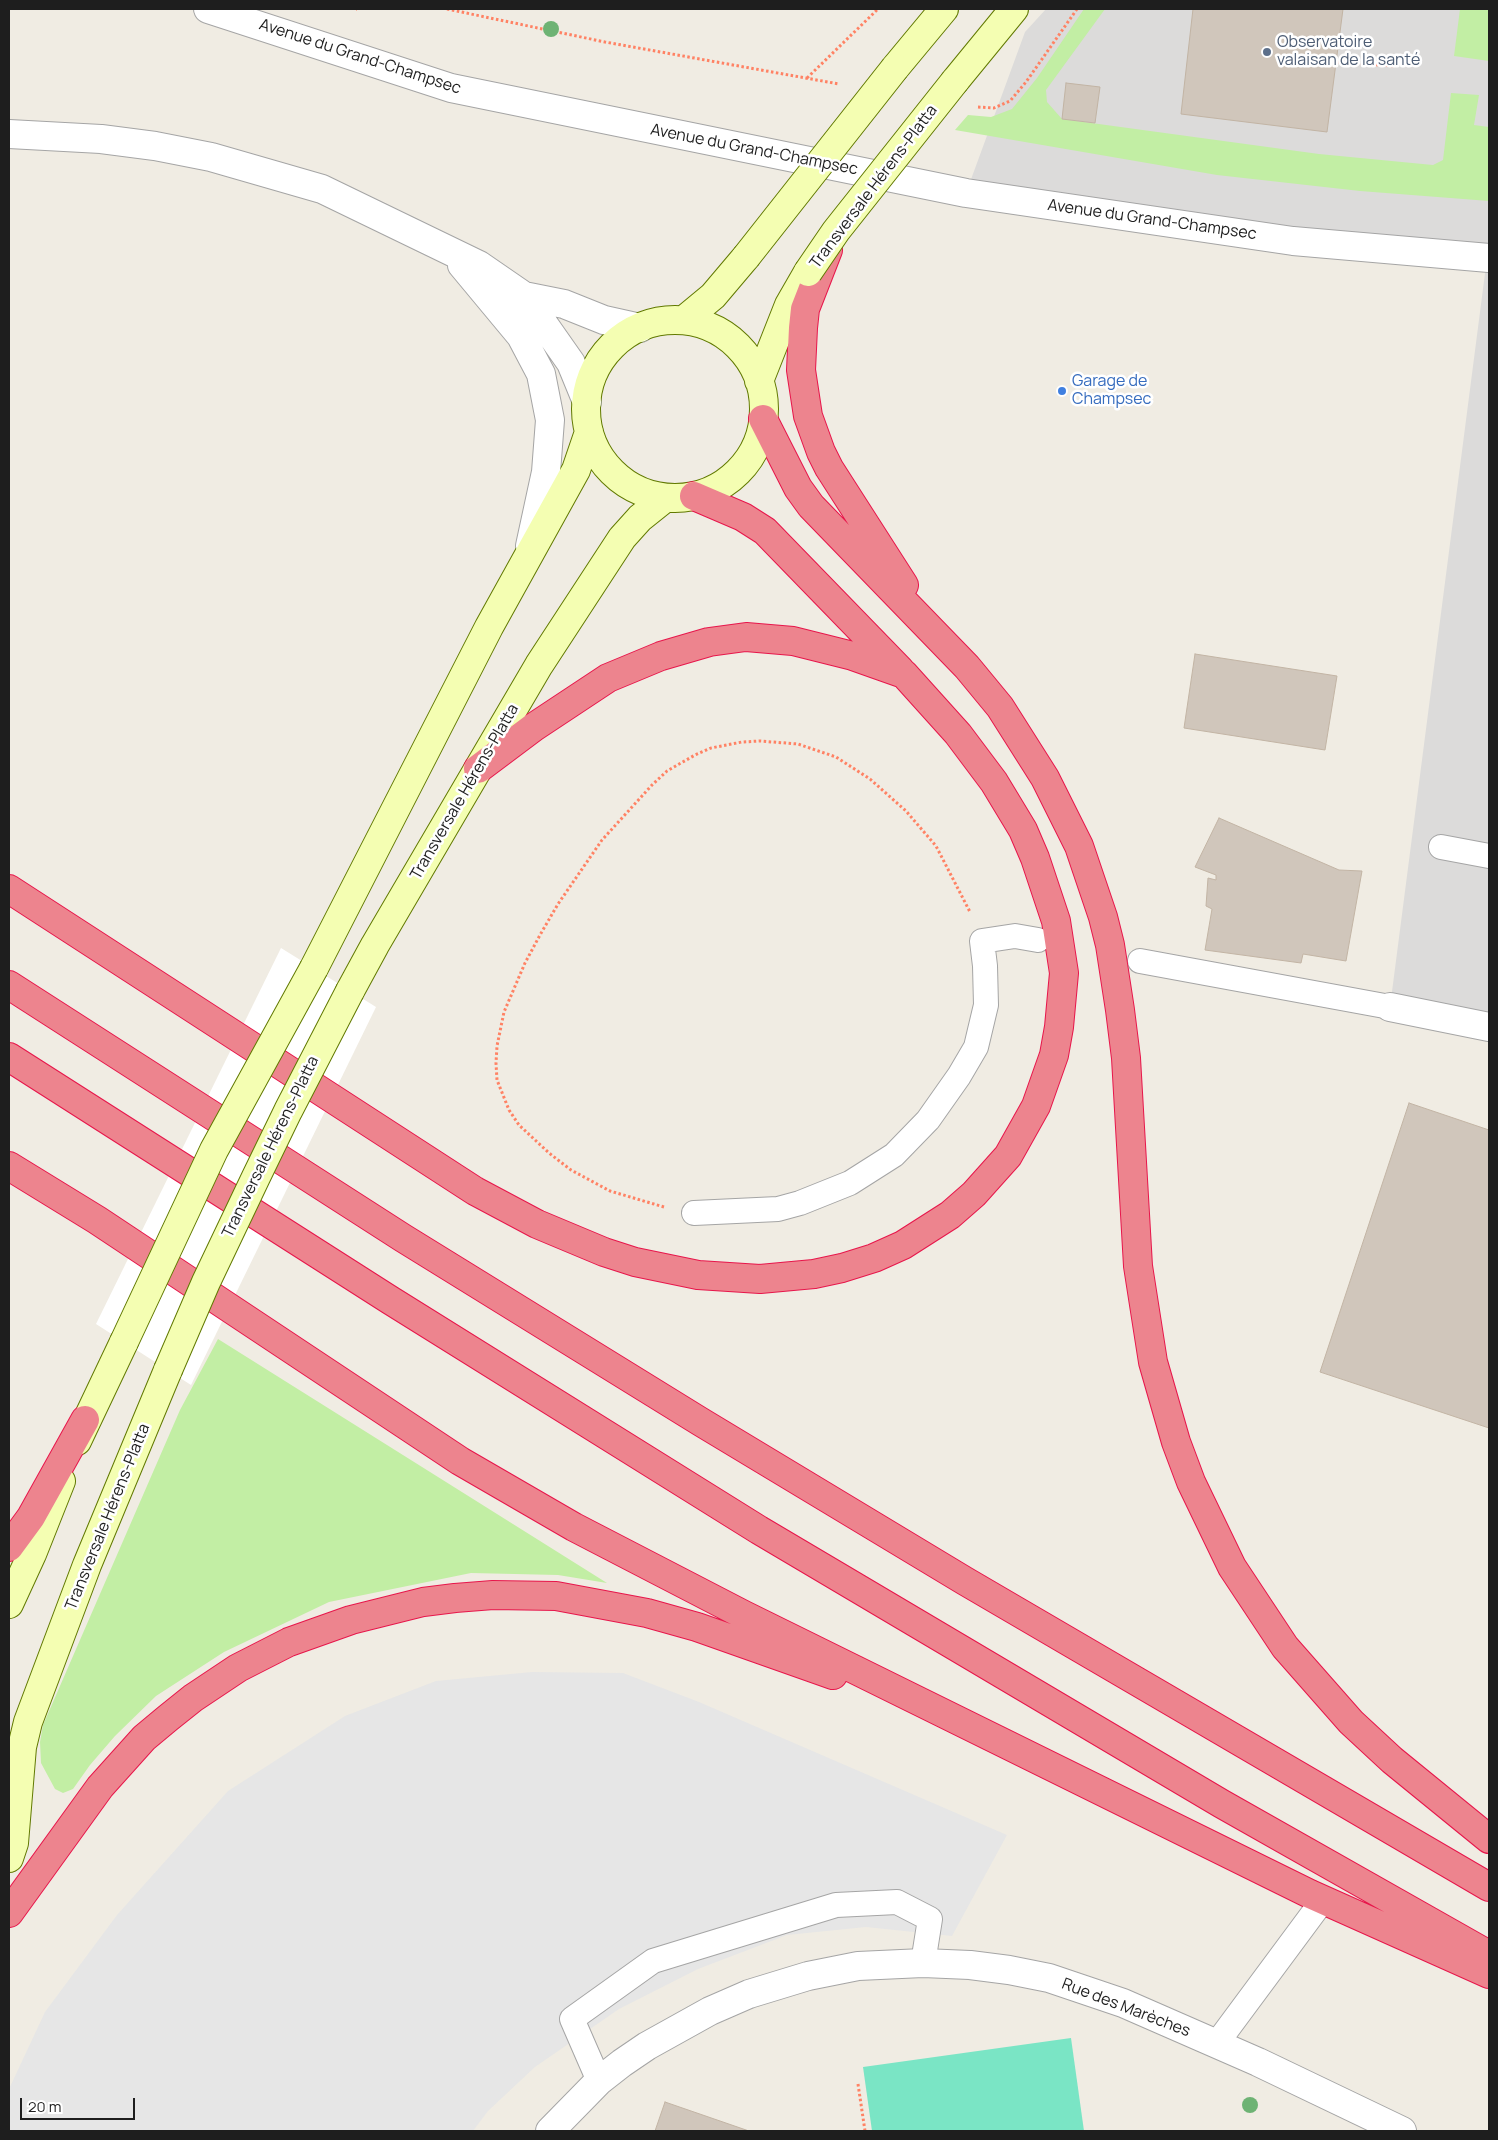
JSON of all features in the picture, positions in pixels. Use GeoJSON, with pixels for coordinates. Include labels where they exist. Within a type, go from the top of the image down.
{"type":"FeatureCollection","features":[{"type":"Feature","properties":{"kind":"highway"},"geometry":{"type":"LineString","coordinates":[[813,274],[805,309],[800,349],[804,396],[813,432],[821,452],[840,486],[936,635]]}},
{"type":"Feature","properties":{"kind":"highway"},"geometry":{"type":"LineString","coordinates":[[763,420],[798,488],[811,506],[967,666],[1000,707],[1026,746],[1062,810],[1094,888],[1110,945],[1126,1058],[1138,1266],[1153,1362],[1176,1442],[1199,1500],[1237,1575],[1285,1647],[1311,1679],[1351,1722],[1392,1760],[1489,1839]]}},
{"type":"Feature","properties":{"kind":"highway"},"geometry":{"type":"LineString","coordinates":[[9,889],[446,1174],[537,1224],[619,1257],[698,1275],[760,1279],[814,1274],[842,1268],[903,1246],[950,1215],[990,1177],[1008,1156],[1036,1106],[1054,1055],[1061,1007],[1064,973],[1056,921],[1029,844],[1009,806],[978,759],[904,674],[766,531],[743,516],[694,496]]}},
{"type":"Feature","properties":{"kind":"highway"},"geometry":{"type":"LineString","coordinates":[[478,769],[534,727],[608,678],[661,656],[709,642],[746,637],[793,641],[853,656],[904,674]]}},
{"type":"Feature","properties":{"kind":"highway"},"geometry":{"type":"LineString","coordinates":[[9,985],[403,1238],[701,1422],[999,1601],[1489,1887]]}},
{"type":"Feature","properties":{"kind":"highway"},"geometry":{"type":"LineString","coordinates":[[9,1057],[390,1300],[760,1530],[1222,1804],[1489,1955]]}},
{"type":"Feature","properties":{"kind":"highway"},"geometry":{"type":"LineString","coordinates":[[9,1166],[97,1220],[460,1461],[574,1527],[947,1715],[1323,1900],[1489,1974]]}},
{"type":"Feature","properties":{"kind":"highway"},"geometry":{"type":"LineString","coordinates":[[9,1547],[31,1517],[86,1420]]}},
{"type":"Feature","properties":{"kind":"highway"},"geometry":{"type":"LineString","coordinates":[[9,1913],[100,1787],[144,1738],[168,1718],[215,1682],[289,1642],[317,1631],[394,1608],[456,1598],[493,1596],[556,1596],[610,1605],[647,1613],[697,1628],[947,1715]]}},
{"type":"Feature","properties":{"kind":"main road"},"geometry":{"type":"LineString","coordinates":[[684,320],[713,296],[746,257],[894,68],[944,9]]}},
{"type":"Feature","properties":{"kind":"main road","name":"Transversale Hérens-Platta"},"geometry":{"type":"LineString","coordinates":[[759,381],[789,305],[813,274],[836,231],[954,81],[1014,9]]}},
{"type":"Feature","properties":{"kind":"main road"},"geometry":{"type":"LineString","coordinates":[[684,320],[714,328],[731,340],[750,362],[759,381],[763,397],[763,420],[753,450],[732,477],[717,487],[694,496],[678,499],[646,494],[614,474],[594,446],[589,432],[587,402],[590,383],[598,364],[608,350],[625,335],[658,322],[684,320]]}},
{"type":"Feature","properties":{"kind":"main road"},"geometry":{"type":"LineString","coordinates":[[9,1604],[32,1554],[86,1420],[214,1150],[314,968],[489,626],[576,470],[589,432]]}},
{"type":"Feature","properties":{"kind":"main road","name":"Transversale Hérens-Platta"},"geometry":{"type":"LineString","coordinates":[[9,1858],[14,1843],[22,1747],[28,1722],[87,1565],[168,1370],[206,1282],[264,1160],[375,945],[539,665],[622,538],[640,518],[665,498]]}},
{"type":"Feature","properties":{"kind":"street","name":"Avenue du Grand-Champsec"},"geometry":{"type":"LineString","coordinates":[[208,9],[452,88],[966,193],[1293,241],[1489,258]]}},
{"type":"Feature","properties":{"kind":"street"},"geometry":{"type":"LineString","coordinates":[[9,134],[101,139],[155,146],[211,157],[322,189],[479,265],[524,296],[571,363],[587,402]]}},
{"type":"Feature","properties":{"kind":"street"},"geometry":{"type":"LineString","coordinates":[[450,251],[520,336],[540,374],[550,420],[546,472],[527,558]]}},
{"type":"Feature","properties":{"kind":"street"},"geometry":{"type":"LineString","coordinates":[[524,296],[564,304],[604,320],[640,328]]}},
{"type":"Feature","properties":{"kind":"street"},"geometry":{"type":"LineString","coordinates":[[1390,1007],[1489,1027]]}},
{"type":"Feature","properties":{"kind":"street","name":"Rue des Marèches"},"geometry":{"type":"LineString","coordinates":[[550,2131],[599,2081],[647,2046],[710,2011],[749,1994],[834,1970],[882,1964],[923,1963],[970,1965],[1048,1978],[1122,2003],[1217,2043],[1402,2131]]}},
{"type":"Feature","properties":{"kind":"lane"},"geometry":{"type":"LineString","coordinates":[[1441,847],[1489,856]]}},
{"type":"Feature","properties":{"kind":"lane"},"geometry":{"type":"LineString","coordinates":[[694,1213],[778,1208],[800,1203],[858,1178],[894,1155],[912,1138],[959,1076],[976,1048],[986,1005],[982,941],[1015,936],[1038,940]]}},
{"type":"Feature","properties":{"kind":"lane"},"geometry":{"type":"LineString","coordinates":[[1140,961],[1390,1007]]}},
{"type":"Feature","properties":{"kind":"lane"},"geometry":{"type":"LineString","coordinates":[[1217,2043],[1323,1900]]}},
{"type":"Feature","properties":{"kind":"lane"},"geometry":{"type":"LineString","coordinates":[[599,2081],[572,2019],[653,1961],[836,1905],[897,1902],[930,1919],[923,1963]]}},
{"type":"Feature","properties":{"kind":"path"},"geometry":{"type":"LineString","coordinates":[[446,9],[605,42],[841,85]]}},
{"type":"Feature","properties":{"kind":"path"},"geometry":{"type":"LineString","coordinates":[[806,78],[878,9]]}},
{"type":"Feature","properties":{"kind":"path"},"geometry":{"type":"LineString","coordinates":[[973,107],[994,108],[1010,101],[1026,82],[1077,9]]}},
{"type":"Feature","properties":{"kind":"path"},"geometry":{"type":"LineString","coordinates":[[1336,62],[1396,66]]}},
{"type":"Feature","properties":{"kind":"path"},"geometry":{"type":"LineString","coordinates":[[694,1213],[656,1205],[617,1193],[571,1170],[549,1154],[519,1125],[509,1110],[497,1080],[497,1046],[500,1028],[512,991],[525,963],[558,904],[602,840],[652,785],[667,771],[695,755],[712,748],[742,742],[769,741],[798,744],[836,757],[853,767],[906,810],[936,846],[968,906],[982,941]]}},
{"type":"Feature","properties":{"kind":"path"},"geometry":{"type":"LineString","coordinates":[[858,2084],[865,2131]]}},
{"type":"Feature","properties":{"kind":"shaded area"},"geometry":{"type":"Polygon","coordinates":[[[1046,9],[1489,9],[1489,1027],[1390,1007],[1487,258],[966,193],[1025,32],[1046,9]]]}},
{"type":"Feature","properties":{"kind":"shaded area"},"geometry":{"type":"Polygon","coordinates":[[[532,1672],[623,1673],[699,1702],[1007,1835],[952,1936],[866,1927],[787,1935],[698,1969],[619,2009],[535,2067],[488,2111],[473,2131],[9,2131],[9,2089],[45,2012],[117,1915],[228,1791],[345,1716],[436,1681],[532,1672]]]}},
{"type":"Feature","properties":{"kind":"green space"},"geometry":{"type":"Polygon","coordinates":[[[1084,9],[1105,9],[1046,90],[1047,102],[1062,119],[1319,154],[1433,165],[1443,160],[1451,93],[1479,95],[1474,125],[1489,127],[1489,201],[1360,191],[1217,175],[955,130],[968,115],[991,117],[1012,109],[1037,78],[1084,9]]]}},
{"type":"Feature","properties":{"kind":"green space"},"geometry":{"type":"Polygon","coordinates":[[[1460,9],[1489,9],[1489,61],[1454,56],[1460,9]]]}},
{"type":"Feature","properties":{"kind":"green space"},"geometry":{"type":"Polygon","coordinates":[[[218,1339],[607,1583],[558,1575],[471,1573],[329,1602],[224,1652],[156,1696],[115,1736],[90,1765],[73,1789],[63,1793],[55,1789],[41,1763],[40,1742],[43,1725],[180,1410],[218,1339]]]}},
{"type":"Feature","properties":{"kind":"green space"},"geometry":{"type":"Polygon","coordinates":[[[1071,2038],[1084,2131],[872,2131],[863,2067],[1071,2038]]]}},
{"type":"Feature","properties":{"kind":"pier"},"geometry":{"type":"Polygon","coordinates":[[[281,948],[376,1007],[191,1385],[96,1324],[281,948]]]}},
{"type":"Feature","properties":{"kind":"building"},"geometry":{"type":"Polygon","coordinates":[[[1193,9],[1343,9],[1327,132],[1181,114],[1193,9]]]}},
{"type":"Feature","properties":{"kind":"building"},"geometry":{"type":"Polygon","coordinates":[[[1066,83],[1100,87],[1095,123],[1062,119],[1066,83]]]}},
{"type":"Feature","properties":{"kind":"building"},"geometry":{"type":"Polygon","coordinates":[[[1195,654],[1337,676],[1325,750],[1184,728],[1195,654]]]}},
{"type":"Feature","properties":{"kind":"building"},"geometry":{"type":"Polygon","coordinates":[[[1219,818],[1339,870],[1362,871],[1346,961],[1303,954],[1301,963],[1205,950],[1212,909],[1206,906],[1208,878],[1216,880],[1216,875],[1195,867],[1219,818]]]}},
{"type":"Feature","properties":{"kind":"building"},"geometry":{"type":"Polygon","coordinates":[[[1409,1103],[1489,1130],[1489,1428],[1320,1372],[1409,1103]]]}},
{"type":"Feature","properties":{"kind":"building"},"geometry":{"type":"Polygon","coordinates":[[[665,2102],[749,2131],[655,2131],[665,2102]]]}},
{"type":"Feature","properties":{"kind":"place","name":"Observatoire valaisan de la santé"},"geometry":{"type":"Point","coordinates":[1267,52]}},
{"type":"Feature","properties":{"kind":"place","name":"Garage de Champsec"},"geometry":{"type":"Point","coordinates":[1062,391]}}]}
